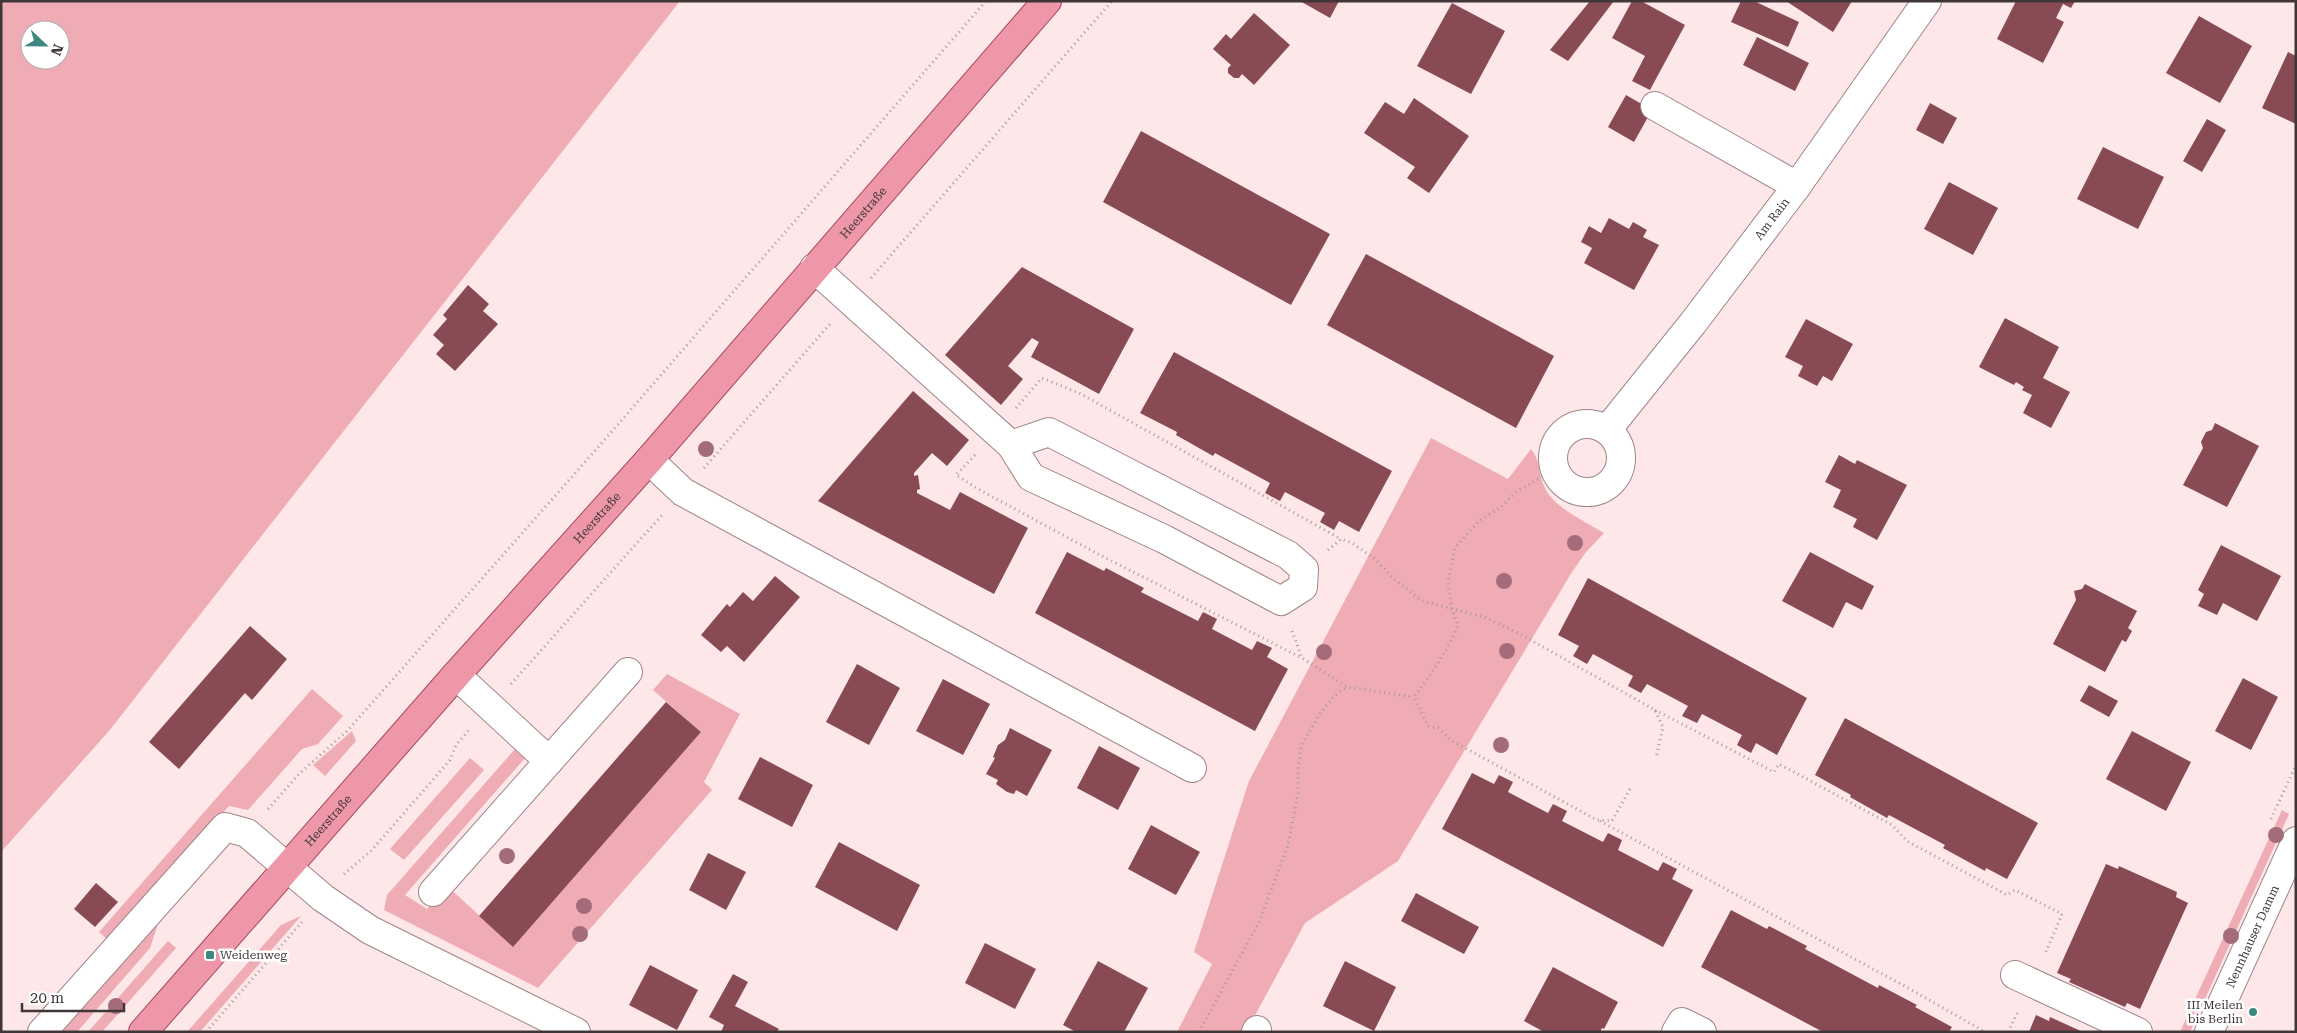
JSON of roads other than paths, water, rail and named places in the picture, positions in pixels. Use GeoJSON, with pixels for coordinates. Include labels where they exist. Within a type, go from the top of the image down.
{"type":"FeatureCollection","features":[{"type":"Feature","properties":{"kind":"main road","name":"Heerstraße"},"geometry":{"type":"LineString","coordinates":[[144,1032],[456,675],[649,460],[1047,1]]}},
{"type":"Feature","properties":{"kind":"street","name":"Am Rain"},"geometry":{"type":"LineString","coordinates":[[1607,430],[1693,322],[1797,186],[1927,1]]}},
{"type":"Feature","properties":{"kind":"street"},"geometry":{"type":"LineString","coordinates":[[1655,106],[1797,186]]}},
{"type":"Feature","properties":{"kind":"street"},"geometry":{"type":"LineString","coordinates":[[814,268],[1011,445],[1030,477],[1164,539],[1281,601],[1303,587],[1304,569],[1288,555],[1050,432],[1011,445]]}},
{"type":"Feature","properties":{"kind":"street"},"geometry":{"type":"LineString","coordinates":[[1593,424],[1607,430],[1617,442],[1622,457],[1619,472],[1610,484],[1596,491],[1581,492],[1566,486],[1556,475],[1552,460],[1555,445],[1564,432],[1578,425],[1593,424]]}},
{"type":"Feature","properties":{"kind":"street"},"geometry":{"type":"LineString","coordinates":[[649,460],[683,492],[1192,768]]}},
{"type":"Feature","properties":{"kind":"street"},"geometry":{"type":"LineString","coordinates":[[433,892],[628,672]]}},
{"type":"Feature","properties":{"kind":"street"},"geometry":{"type":"LineString","coordinates":[[456,675],[549,761]]}},
{"type":"Feature","properties":{"kind":"street"},"geometry":{"type":"LineString","coordinates":[[42,1032],[225,827],[247,833],[323,898],[370,930],[576,1032]]}},
{"type":"Feature","properties":{"kind":"street","name":"Nennhauser Damm"},"geometry":{"type":"LineString","coordinates":[[2209,1032],[2296,841]]}},
{"type":"Feature","properties":{"kind":"street"},"geometry":{"type":"LineString","coordinates":[[2015,975],[2138,1032]]}},
{"type":"Feature","properties":{"kind":"street"},"geometry":{"type":"LineString","coordinates":[[1676,1032],[1682,1022],[1702,1032]]}},
{"type":"Feature","properties":{"kind":"place","name":"Weidenweg"},"geometry":{"type":"Point","coordinates":[210,955]}},
{"type":"Feature","properties":{"kind":"place","name":"III Meilen bis Berlin"},"geometry":{"type":"Point","coordinates":[2253,1012]}}]}
